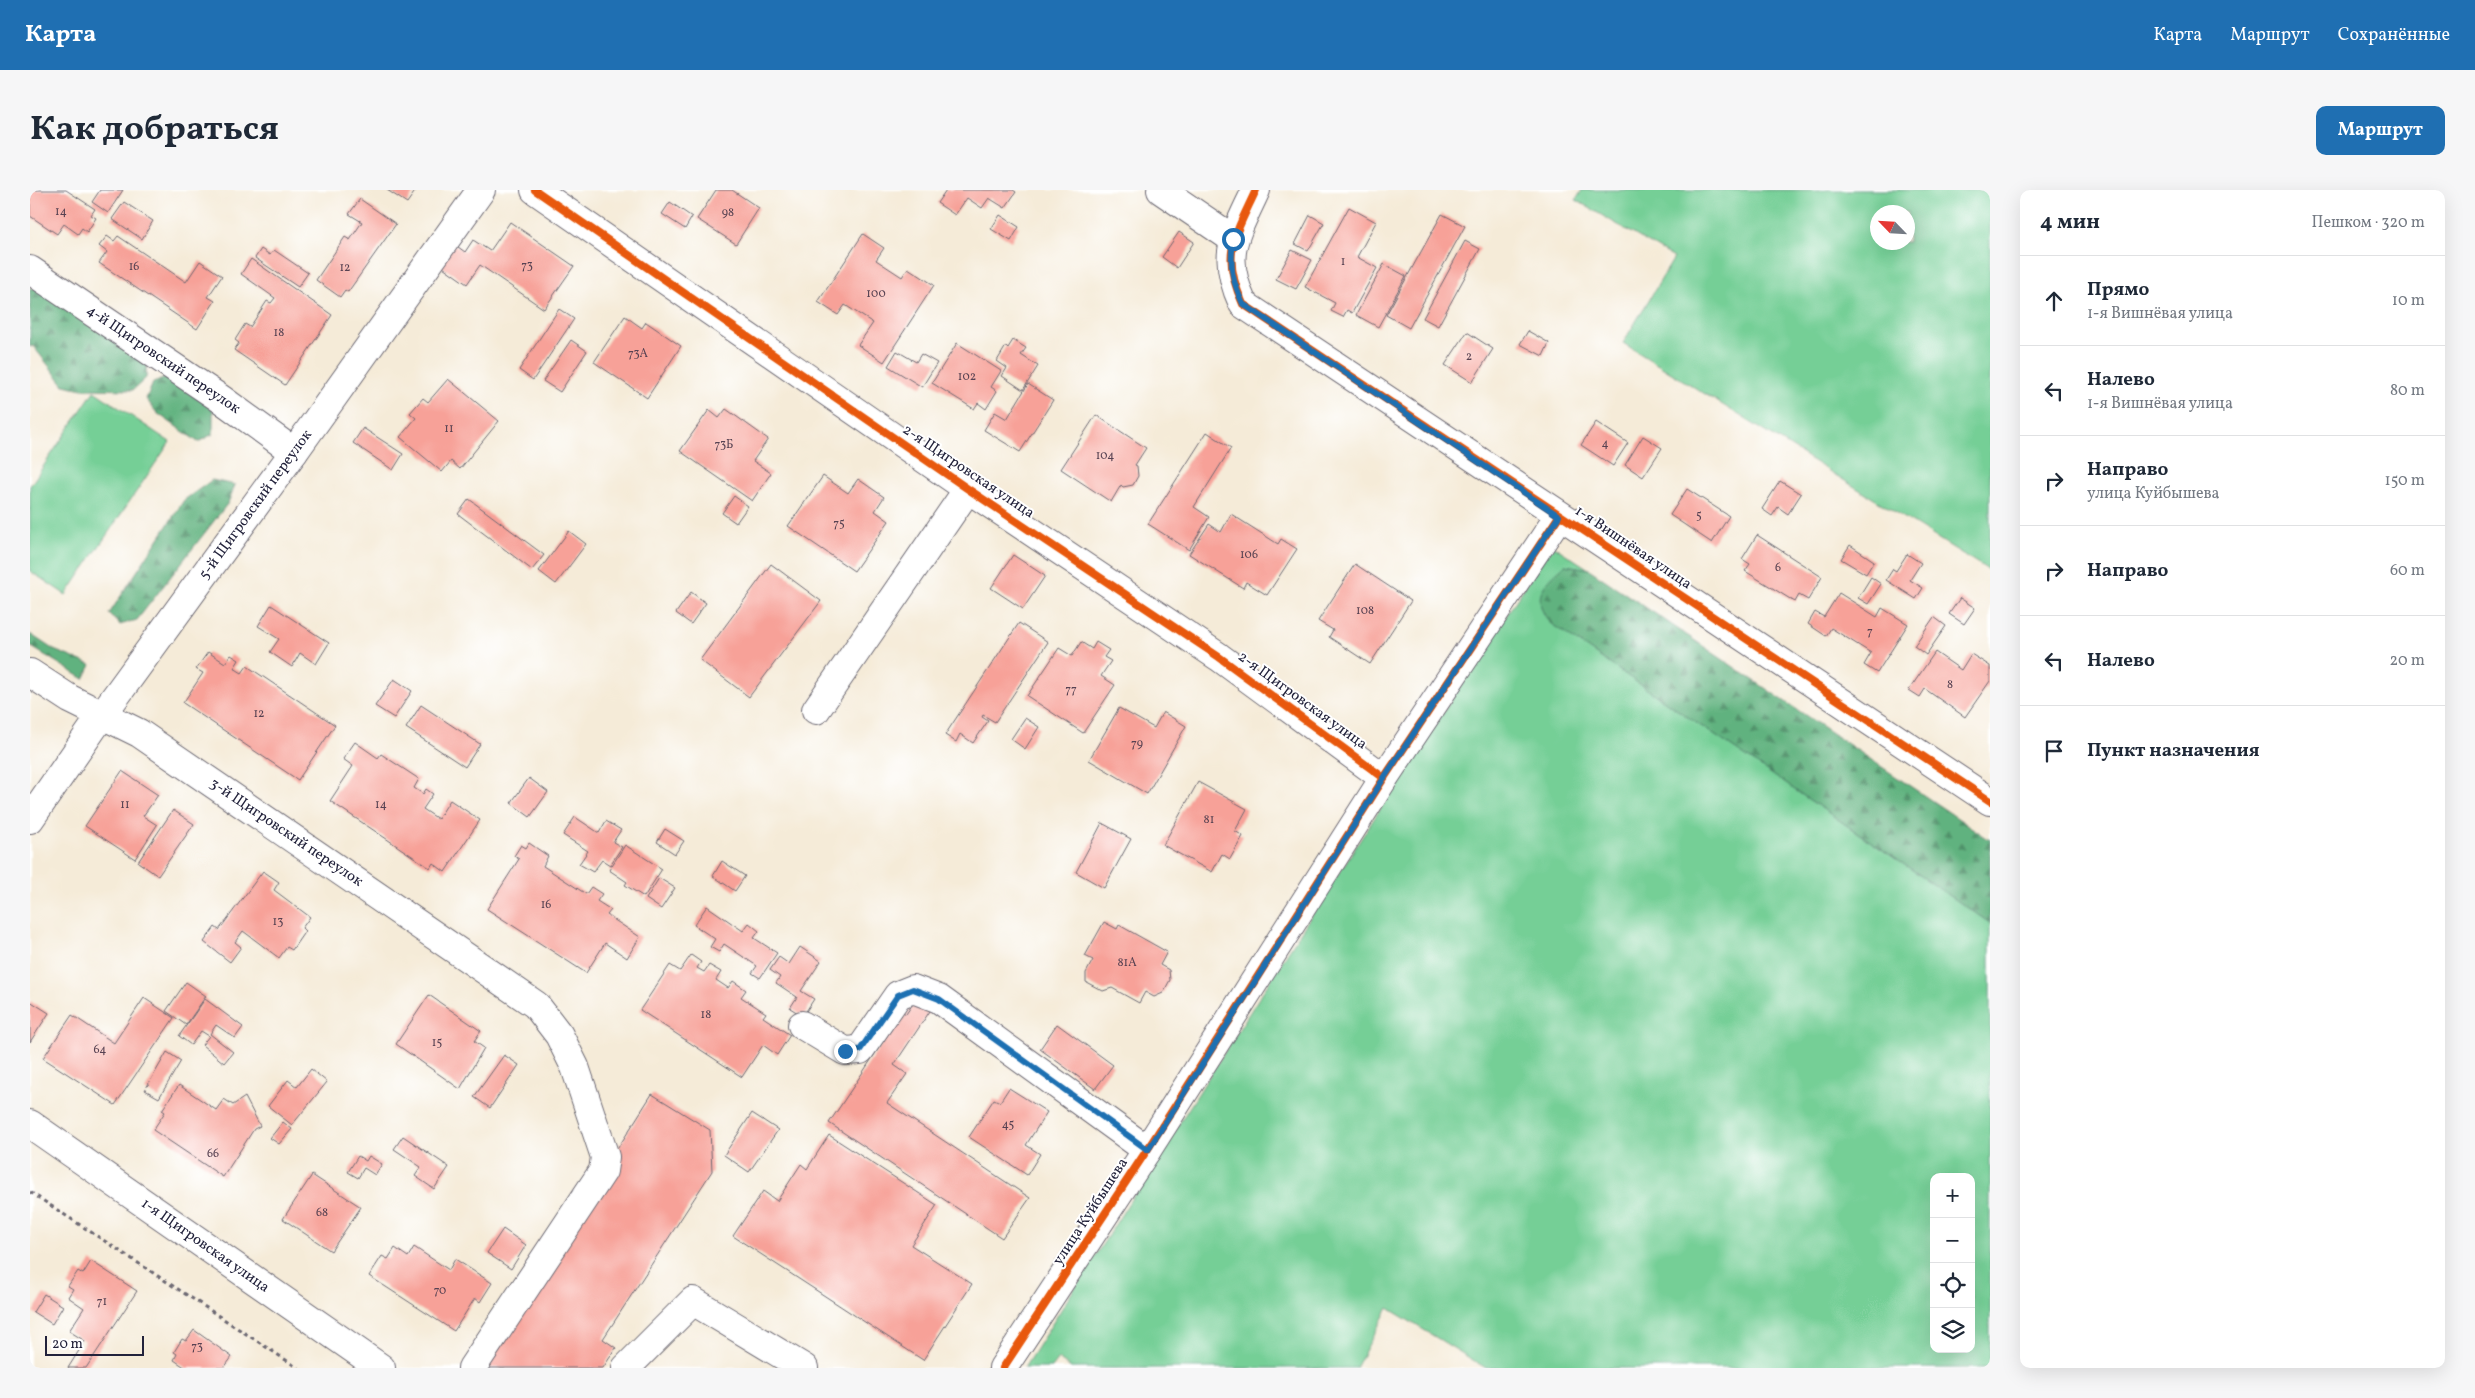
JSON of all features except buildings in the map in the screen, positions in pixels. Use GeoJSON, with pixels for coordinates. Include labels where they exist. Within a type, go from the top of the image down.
{"type":"FeatureCollection","features":[{"type":"Feature","properties":{"kind":"street","name":"5-й Щигровский переулок"},"geometry":{"type":"LineString","coordinates":[[30,819],[102,715],[294,452],[481,190]]}},
{"type":"Feature","properties":{"kind":"street","name":"2-я Щигровская улица"},"geometry":{"type":"LineString","coordinates":[[535,190],[968,489],[1219,657],[1384,778]]}},
{"type":"Feature","properties":{"kind":"street"},"geometry":{"type":"LineString","coordinates":[[1161,190],[1233,239],[1256,190]]}},
{"type":"Feature","properties":{"kind":"street","name":"1-я Вишнёвая улица"},"geometry":{"type":"LineString","coordinates":[[1233,239],[1231,262],[1233,282],[1243,304],[1990,801]]}},
{"type":"Feature","properties":{"kind":"street","name":"4-й Щигровский переулок"},"geometry":{"type":"LineString","coordinates":[[30,270],[221,399],[294,452]]}},
{"type":"Feature","properties":{"kind":"street"},"geometry":{"type":"LineString","coordinates":[[816,710],[968,489]]}},
{"type":"Feature","properties":{"kind":"street","name":"улица Куйбышева"},"geometry":{"type":"LineString","coordinates":[[1003,1368],[1148,1150],[1384,778],[1559,516]]}},
{"type":"Feature","properties":{"kind":"street","name":"3-й Щигровский переулок"},"geometry":{"type":"LineString","coordinates":[[30,673],[70,699],[139,732],[536,1004],[559,1035],[575,1067],[605,1157],[603,1171],[472,1368]]}},
{"type":"Feature","properties":{"kind":"street"},"geometry":{"type":"LineString","coordinates":[[802,1025],[845,1051],[860,1050],[898,995],[913,989],[939,999],[1148,1150]]}},
{"type":"Feature","properties":{"kind":"street","name":"1-я Щигровская улица"},"geometry":{"type":"LineString","coordinates":[[30,1124],[381,1368]]}},
{"type":"Feature","properties":{"kind":"street"},"geometry":{"type":"LineString","coordinates":[[626,1368],[693,1301],[804,1368]]}},
{"type":"Feature","properties":{"kind":"path"},"geometry":{"type":"LineString","coordinates":[[30,1192],[298,1368]]}},
{"type":"Feature","properties":{"kind":"green space"},"geometry":{"type":"Polygon","coordinates":[[[1582,190],[1990,190],[1990,571],[1623,343],[1674,258],[1576,200],[1582,190]]]}},
{"type":"Feature","properties":{"kind":"green space"},"geometry":{"type":"Polygon","coordinates":[[[30,288],[41,289],[147,361],[146,378],[133,390],[82,389],[64,385],[33,346],[30,347],[30,288]]]}},
{"type":"Feature","properties":{"kind":"green space"},"geometry":{"type":"Polygon","coordinates":[[[170,376],[213,402],[213,434],[198,442],[157,413],[146,399],[153,383],[170,376]]]}},
{"type":"Feature","properties":{"kind":"green space"},"geometry":{"type":"Polygon","coordinates":[[[94,391],[170,442],[66,595],[30,571],[30,486],[94,391]]]}},
{"type":"Feature","properties":{"kind":"green space"},"geometry":{"type":"Polygon","coordinates":[[[212,480],[235,485],[228,503],[137,620],[120,625],[109,614],[184,500],[212,480]]]}},
{"type":"Feature","properties":{"kind":"green space"},"geometry":{"type":"Polygon","coordinates":[[[1552,545],[1589,569],[1565,565],[1550,623],[1990,923],[1990,1368],[1486,1368],[1388,1308],[1356,1368],[1071,1368],[1058,1359],[1051,1368],[1024,1368],[1314,911],[1552,545]]]}},
{"type":"Feature","properties":{"kind":"green space"},"geometry":{"type":"Polygon","coordinates":[[[1565,565],[1589,569],[1990,840],[1990,923],[1550,623],[1544,614],[1540,598],[1545,585],[1565,565]]]}},
{"type":"Feature","properties":{"kind":"green space"},"geometry":{"type":"Polygon","coordinates":[[[30,634],[54,650],[91,665],[84,679],[30,646],[30,634]]]}},
{"type":"Feature","properties":{"kind":"cycle path"},"geometry":{"type":"LineString","coordinates":[[535,190],[968,489],[1219,657],[1384,778]]}},
{"type":"Feature","properties":{"kind":"cycle path"},"geometry":{"type":"LineString","coordinates":[[1256,190],[1237,233],[1231,258],[1232,272],[1243,304],[1990,801]]}},
{"type":"Feature","properties":{"kind":"cycle path"},"geometry":{"type":"LineString","coordinates":[[1003,1368],[1147,1150],[1384,778],[1559,516]]}},
{"type":"Feature","properties":{"kind":"route"},"geometry":{"type":"LineString","coordinates":[[845,1051],[860,1050],[898,995],[913,989],[939,999],[1148,1150],[1384,778],[1559,516],[1243,304],[1233,282],[1231,262],[1233,239]]}}]}
